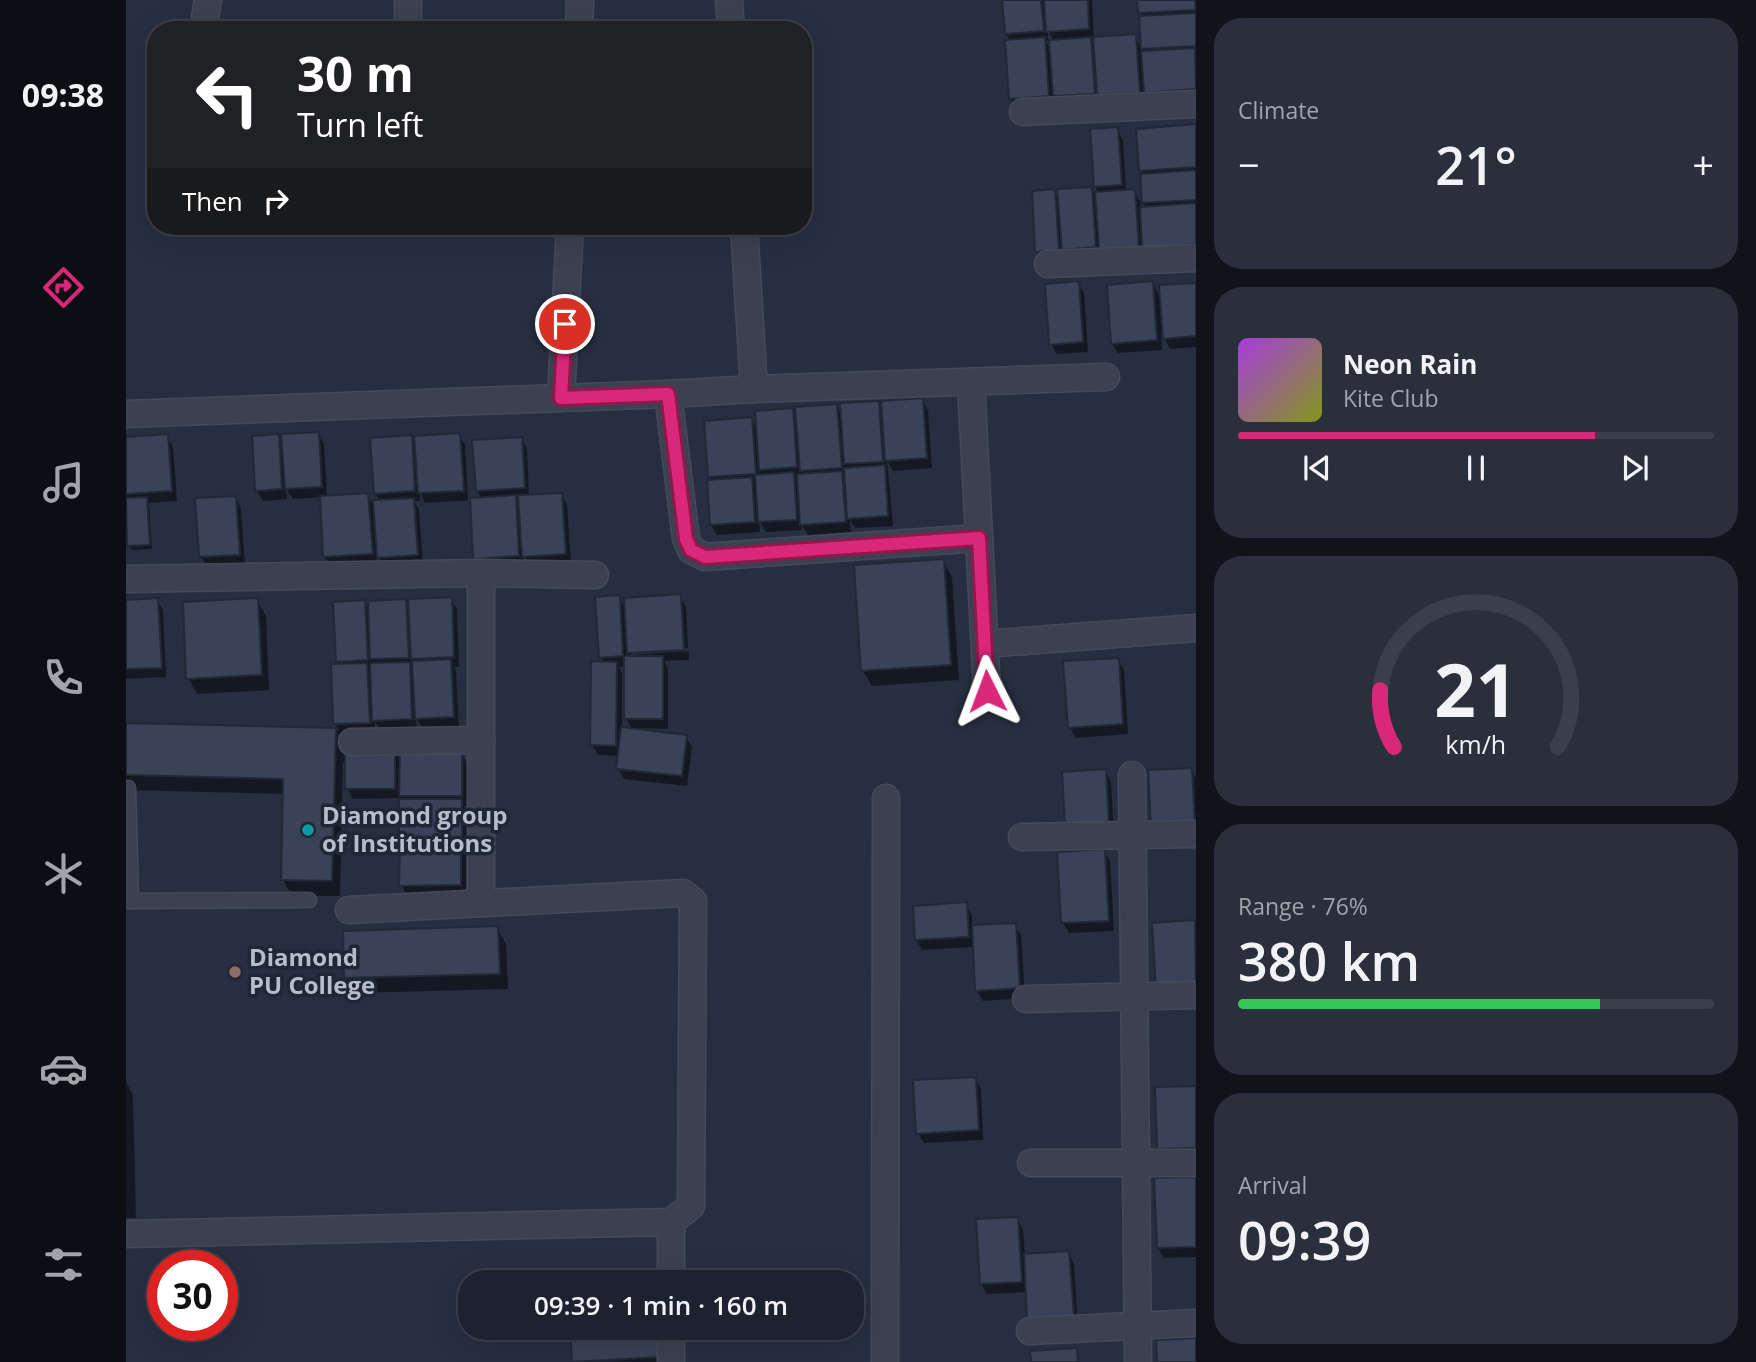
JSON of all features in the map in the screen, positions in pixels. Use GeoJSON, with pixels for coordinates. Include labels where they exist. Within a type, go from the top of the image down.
{"type":"FeatureCollection","features":[{"type":"Feature","properties":{"kind":"street"},"geometry":{"type":"LineString","coordinates":[[204,21],[208,0]]}},
{"type":"Feature","properties":{"kind":"street"},"geometry":{"type":"LineString","coordinates":[[408,0],[408,21]]}},
{"type":"Feature","properties":{"kind":"street"},"geometry":{"type":"LineString","coordinates":[[579,21],[580,0]]}},
{"type":"Feature","properties":{"kind":"street"},"geometry":{"type":"LineString","coordinates":[[729,0],[730,21]]}},
{"type":"Feature","properties":{"kind":"street"},"geometry":{"type":"LineString","coordinates":[[1023,112],[1196,104]]}},
{"type":"Feature","properties":{"kind":"street"},"geometry":{"type":"LineString","coordinates":[[561,398],[570,235]]}},
{"type":"Feature","properties":{"kind":"street"},"geometry":{"type":"LineString","coordinates":[[745,235],[754,388]]}},
{"type":"Feature","properties":{"kind":"street"},"geometry":{"type":"LineString","coordinates":[[1048,264],[1196,258]]}},
{"type":"Feature","properties":{"kind":"street"},"geometry":{"type":"LineString","coordinates":[[126,414],[668,394],[754,388],[1106,377]]}},
{"type":"Feature","properties":{"kind":"street"},"geometry":{"type":"LineString","coordinates":[[971,382],[987,691]]}},
{"type":"Feature","properties":{"kind":"street"},"geometry":{"type":"LineString","coordinates":[[668,394],[686,539],[691,550],[705,557],[979,538]]}},
{"type":"Feature","properties":{"kind":"street"},"geometry":{"type":"LineString","coordinates":[[126,579],[481,573],[595,575]]}},
{"type":"Feature","properties":{"kind":"street"},"geometry":{"type":"LineString","coordinates":[[481,573],[481,903]]}},
{"type":"Feature","properties":{"kind":"street"},"geometry":{"type":"LineString","coordinates":[[985,644],[1196,628]]}},
{"type":"Feature","properties":{"kind":"street"},"geometry":{"type":"LineString","coordinates":[[352,742],[481,740]]}},
{"type":"Feature","properties":{"kind":"street"},"geometry":{"type":"LineString","coordinates":[[1132,775],[1138,1362]]}},
{"type":"Feature","properties":{"kind":"street"},"geometry":{"type":"LineString","coordinates":[[885,1362],[886,798]]}},
{"type":"Feature","properties":{"kind":"street"},"geometry":{"type":"LineString","coordinates":[[1022,837],[1196,834]]}},
{"type":"Feature","properties":{"kind":"street"},"geometry":{"type":"LineString","coordinates":[[126,1234],[671,1222],[691,1206],[693,901],[683,893],[349,910]]}},
{"type":"Feature","properties":{"kind":"street"},"geometry":{"type":"LineString","coordinates":[[1026,999],[1196,995]]}},
{"type":"Feature","properties":{"kind":"street"},"geometry":{"type":"LineString","coordinates":[[1031,1163],[1196,1163]]}},
{"type":"Feature","properties":{"kind":"street"},"geometry":{"type":"LineString","coordinates":[[671,1222],[671,1270]]}},
{"type":"Feature","properties":{"kind":"street"},"geometry":{"type":"LineString","coordinates":[[1030,1331],[1196,1323]]}},
{"type":"Feature","properties":{"kind":"street"},"geometry":{"type":"LineString","coordinates":[[671,1340],[671,1362]]}},
{"type":"Feature","properties":{"kind":"lane"},"geometry":{"type":"LineString","coordinates":[[128,788],[128,901],[309,900]]}},
{"type":"Feature","properties":{"kind":"building"},"geometry":{"type":"Polygon","coordinates":[[[1002,0],[1041,0],[1044,31],[1005,34],[1002,0]]]}},
{"type":"Feature","properties":{"kind":"building"},"geometry":{"type":"Polygon","coordinates":[[[1044,0],[1088,0],[1089,29],[1046,32],[1044,0]]]}},
{"type":"Feature","properties":{"kind":"building"},"geometry":{"type":"Polygon","coordinates":[[[1137,0],[1195,0],[1196,10],[1138,13],[1137,0]]]}},
{"type":"Feature","properties":{"kind":"building"},"geometry":{"type":"Polygon","coordinates":[[[1196,13],[1196,46],[1141,49],[1139,16],[1196,13]]]}},
{"type":"Feature","properties":{"kind":"building"},"geometry":{"type":"Polygon","coordinates":[[[1136,34],[1140,93],[1097,95],[1093,37],[1136,34]]]}},
{"type":"Feature","properties":{"kind":"building"},"geometry":{"type":"Polygon","coordinates":[[[1045,37],[1049,96],[1009,99],[1005,40],[1045,37]]]}},
{"type":"Feature","properties":{"kind":"building"},"geometry":{"type":"Polygon","coordinates":[[[1091,37],[1095,94],[1053,96],[1049,40],[1091,37]]]}},
{"type":"Feature","properties":{"kind":"building"},"geometry":{"type":"Polygon","coordinates":[[[1195,48],[1196,89],[1144,93],[1141,51],[1195,48]]]}},
{"type":"Feature","properties":{"kind":"building"},"geometry":{"type":"Polygon","coordinates":[[[1196,124],[1196,167],[1139,171],[1136,129],[1196,124]]]}},
{"type":"Feature","properties":{"kind":"building"},"geometry":{"type":"Polygon","coordinates":[[[1118,127],[1122,185],[1094,187],[1090,129],[1118,127]]]}},
{"type":"Feature","properties":{"kind":"building"},"geometry":{"type":"Polygon","coordinates":[[[1196,170],[1196,200],[1142,203],[1140,174],[1196,170]]]}},
{"type":"Feature","properties":{"kind":"building"},"geometry":{"type":"Polygon","coordinates":[[[1092,187],[1096,247],[1062,250],[1057,189],[1092,187]]]}},
{"type":"Feature","properties":{"kind":"building"},"geometry":{"type":"Polygon","coordinates":[[[1055,189],[1059,250],[1035,252],[1032,191],[1055,189]]]}},
{"type":"Feature","properties":{"kind":"building"},"geometry":{"type":"Polygon","coordinates":[[[1135,189],[1139,247],[1099,249],[1095,192],[1135,189]]]}},
{"type":"Feature","properties":{"kind":"building"},"geometry":{"type":"Polygon","coordinates":[[[1196,203],[1196,244],[1142,248],[1140,207],[1196,203]]]}},
{"type":"Feature","properties":{"kind":"building"},"geometry":{"type":"Polygon","coordinates":[[[1079,281],[1083,342],[1049,345],[1045,284],[1079,281]]]}},
{"type":"Feature","properties":{"kind":"building"},"geometry":{"type":"Polygon","coordinates":[[[1153,281],[1157,340],[1111,344],[1107,285],[1153,281]]]}},
{"type":"Feature","properties":{"kind":"building"},"geometry":{"type":"Polygon","coordinates":[[[1196,283],[1196,336],[1163,339],[1159,285],[1196,283]]]}},
{"type":"Feature","properties":{"kind":"building"},"geometry":{"type":"Polygon","coordinates":[[[923,398],[927,458],[885,461],[881,401],[923,398]]]}},
{"type":"Feature","properties":{"kind":"building"},"geometry":{"type":"Polygon","coordinates":[[[879,401],[883,462],[844,464],[840,403],[879,401]]]}},
{"type":"Feature","properties":{"kind":"building"},"geometry":{"type":"Polygon","coordinates":[[[837,404],[842,468],[800,471],[795,407],[837,404]]]}},
{"type":"Feature","properties":{"kind":"building"},"geometry":{"type":"Polygon","coordinates":[[[793,408],[797,467],[759,470],[755,411],[793,408]]]}},
{"type":"Feature","properties":{"kind":"building"},"geometry":{"type":"Polygon","coordinates":[[[752,417],[756,474],[708,477],[704,421],[752,417]]]}},
{"type":"Feature","properties":{"kind":"building"},"geometry":{"type":"Polygon","coordinates":[[[319,432],[322,487],[285,489],[281,434],[319,432]]]}},
{"type":"Feature","properties":{"kind":"building"},"geometry":{"type":"Polygon","coordinates":[[[460,433],[464,491],[418,493],[414,436],[460,433]]]}},
{"type":"Feature","properties":{"kind":"building"},"geometry":{"type":"Polygon","coordinates":[[[168,434],[172,491],[126,494],[126,437],[168,434]]]}},
{"type":"Feature","properties":{"kind":"building"},"geometry":{"type":"Polygon","coordinates":[[[279,434],[282,489],[255,491],[252,436],[279,434]]]}},
{"type":"Feature","properties":{"kind":"building"},"geometry":{"type":"Polygon","coordinates":[[[412,435],[415,491],[374,494],[370,438],[412,435]]]}},
{"type":"Feature","properties":{"kind":"building"},"geometry":{"type":"Polygon","coordinates":[[[522,437],[525,488],[476,491],[472,440],[522,437]]]}},
{"type":"Feature","properties":{"kind":"building"},"geometry":{"type":"Polygon","coordinates":[[[885,465],[888,516],[847,519],[844,468],[885,465]]]}},
{"type":"Feature","properties":{"kind":"building"},"geometry":{"type":"Polygon","coordinates":[[[842,471],[846,522],[800,525],[797,474],[842,471]]]}},
{"type":"Feature","properties":{"kind":"building"},"geometry":{"type":"Polygon","coordinates":[[[794,472],[797,520],[758,522],[755,475],[794,472]]]}},
{"type":"Feature","properties":{"kind":"building"},"geometry":{"type":"Polygon","coordinates":[[[752,477],[755,522],[710,525],[707,480],[752,477]]]}},
{"type":"Feature","properties":{"kind":"building"},"geometry":{"type":"Polygon","coordinates":[[[368,493],[373,554],[323,557],[320,496],[368,493]]]}},
{"type":"Feature","properties":{"kind":"building"},"geometry":{"type":"Polygon","coordinates":[[[562,493],[566,554],[522,557],[518,495],[562,493]]]}},
{"type":"Feature","properties":{"kind":"building"},"geometry":{"type":"Polygon","coordinates":[[[516,495],[519,556],[473,559],[470,498],[516,495]]]}},
{"type":"Feature","properties":{"kind":"building"},"geometry":{"type":"Polygon","coordinates":[[[236,496],[240,555],[199,557],[195,498],[236,496]]]}},
{"type":"Feature","properties":{"kind":"building"},"geometry":{"type":"Polygon","coordinates":[[[147,497],[150,545],[127,546],[126,498],[147,497]]]}},
{"type":"Feature","properties":{"kind":"building"},"geometry":{"type":"Polygon","coordinates":[[[414,498],[418,555],[377,558],[373,500],[414,498]]]}},
{"type":"Feature","properties":{"kind":"building"},"geometry":{"type":"Polygon","coordinates":[[[944,559],[951,665],[861,671],[854,565],[944,559]]]}},
{"type":"Feature","properties":{"kind":"building"},"geometry":{"type":"Polygon","coordinates":[[[681,594],[684,650],[627,653],[624,598],[681,594]]]}},
{"type":"Feature","properties":{"kind":"building"},"geometry":{"type":"Polygon","coordinates":[[[620,595],[623,656],[599,658],[595,597],[620,595]]]}},
{"type":"Feature","properties":{"kind":"building"},"geometry":{"type":"Polygon","coordinates":[[[452,597],[454,657],[411,659],[408,599],[452,597]]]}},
{"type":"Feature","properties":{"kind":"building"},"geometry":{"type":"Polygon","coordinates":[[[158,598],[162,668],[126,669],[126,600],[158,598]]]}},
{"type":"Feature","properties":{"kind":"building"},"geometry":{"type":"Polygon","coordinates":[[[258,598],[262,675],[186,679],[183,602],[258,598]]]}},
{"type":"Feature","properties":{"kind":"building"},"geometry":{"type":"Polygon","coordinates":[[[406,599],[409,658],[370,659],[368,601],[406,599]]]}},
{"type":"Feature","properties":{"kind":"building"},"geometry":{"type":"Polygon","coordinates":[[[365,600],[368,660],[336,662],[333,602],[365,600]]]}},
{"type":"Feature","properties":{"kind":"building"},"geometry":{"type":"Polygon","coordinates":[[[624,656],[663,656],[663,719],[624,719],[624,656]]]}},
{"type":"Feature","properties":{"kind":"building"},"geometry":{"type":"Polygon","coordinates":[[[1119,658],[1123,724],[1068,728],[1063,661],[1119,658]]]}},
{"type":"Feature","properties":{"kind":"building"},"geometry":{"type":"Polygon","coordinates":[[[451,659],[454,717],[415,719],[412,661],[451,659]]]}},
{"type":"Feature","properties":{"kind":"building"},"geometry":{"type":"Polygon","coordinates":[[[591,661],[617,662],[616,746],[590,745],[591,661]]]}},
{"type":"Feature","properties":{"kind":"building"},"geometry":{"type":"Polygon","coordinates":[[[410,662],[412,719],[372,721],[370,663],[410,662]]]}},
{"type":"Feature","properties":{"kind":"building"},"geometry":{"type":"Polygon","coordinates":[[[367,663],[370,723],[333,724],[331,664],[367,663]]]}},
{"type":"Feature","properties":{"kind":"building","name":"Diamond group of Institutions"},"geometry":{"type":"Polygon","coordinates":[[[126,723],[336,728],[332,881],[281,880],[283,779],[126,775],[126,723]]]}},
{"type":"Feature","properties":{"kind":"building"},"geometry":{"type":"Polygon","coordinates":[[[621,727],[687,735],[682,776],[616,769],[621,727]]]}},
{"type":"Feature","properties":{"kind":"building"},"geometry":{"type":"Polygon","coordinates":[[[345,747],[395,747],[395,789],[345,789],[345,747]]]}},
{"type":"Feature","properties":{"kind":"building"},"geometry":{"type":"Polygon","coordinates":[[[400,751],[462,751],[462,796],[399,796],[400,751]]]}},
{"type":"Feature","properties":{"kind":"building"},"geometry":{"type":"Polygon","coordinates":[[[1192,768],[1195,823],[1151,826],[1148,770],[1192,768]]]}},
{"type":"Feature","properties":{"kind":"building"},"geometry":{"type":"Polygon","coordinates":[[[1106,769],[1109,825],[1065,827],[1062,772],[1106,769]]]}},
{"type":"Feature","properties":{"kind":"building"},"geometry":{"type":"Polygon","coordinates":[[[399,799],[462,799],[462,838],[399,838],[399,799]]]}},
{"type":"Feature","properties":{"kind":"building"},"geometry":{"type":"Polygon","coordinates":[[[400,842],[461,842],[461,885],[399,886],[400,842]]]}},
{"type":"Feature","properties":{"kind":"building"},"geometry":{"type":"Polygon","coordinates":[[[1105,849],[1109,921],[1061,923],[1057,852],[1105,849]]]}},
{"type":"Feature","properties":{"kind":"building"},"geometry":{"type":"Polygon","coordinates":[[[967,902],[969,937],[915,940],[913,906],[967,902]]]}},
{"type":"Feature","properties":{"kind":"building"},"geometry":{"type":"Polygon","coordinates":[[[1195,920],[1196,987],[1156,990],[1152,923],[1195,920]]]}},
{"type":"Feature","properties":{"kind":"building"},"geometry":{"type":"Polygon","coordinates":[[[1016,923],[1020,988],[975,991],[972,925],[1016,923]]]}},
{"type":"Feature","properties":{"kind":"building"},"geometry":{"type":"Polygon","coordinates":[[[498,926],[500,974],[344,978],[343,931],[498,926]]]}},
{"type":"Feature","properties":{"kind":"building"},"geometry":{"type":"Polygon","coordinates":[[[976,1077],[979,1130],[916,1134],[913,1080],[976,1077]]]}},
{"type":"Feature","properties":{"kind":"building"},"geometry":{"type":"Polygon","coordinates":[[[1196,1086],[1196,1148],[1157,1149],[1155,1087],[1196,1086]]]}},
{"type":"Feature","properties":{"kind":"building"},"geometry":{"type":"Polygon","coordinates":[[[1196,1177],[1196,1247],[1157,1248],[1154,1178],[1196,1177]]]}},
{"type":"Feature","properties":{"kind":"building"},"geometry":{"type":"Polygon","coordinates":[[[1018,1217],[1022,1282],[980,1284],[976,1219],[1018,1217]]]}},
{"type":"Feature","properties":{"kind":"building"},"geometry":{"type":"Polygon","coordinates":[[[1069,1251],[1074,1317],[1027,1320],[1024,1254],[1069,1251]]]}},
{"type":"Feature","properties":{"kind":"building"},"geometry":{"type":"Polygon","coordinates":[[[1196,1338],[1196,1362],[1157,1362],[1156,1340],[1196,1338]]]}},
{"type":"Feature","properties":{"kind":"building"},"geometry":{"type":"Polygon","coordinates":[[[571,1340],[660,1340],[661,1357],[572,1362],[571,1340]]]}},
{"type":"Feature","properties":{"kind":"building"},"geometry":{"type":"Polygon","coordinates":[[[1077,1348],[1078,1362],[1031,1362],[1030,1351],[1077,1348]]]}},
{"type":"Feature","properties":{"kind":"place","name":"Diamond group of Institutions"},"geometry":{"type":"Point","coordinates":[308,830]}},
{"type":"Feature","properties":{"kind":"place","name":"Diamond PU College"},"geometry":{"type":"Point","coordinates":[235,972]}},
{"type":"Feature","properties":{"kind":"route"},"geometry":{"type":"LineString","coordinates":[[565,324],[561,398],[668,394],[686,539],[691,550],[705,557],[979,538],[987,691]]}}]}
